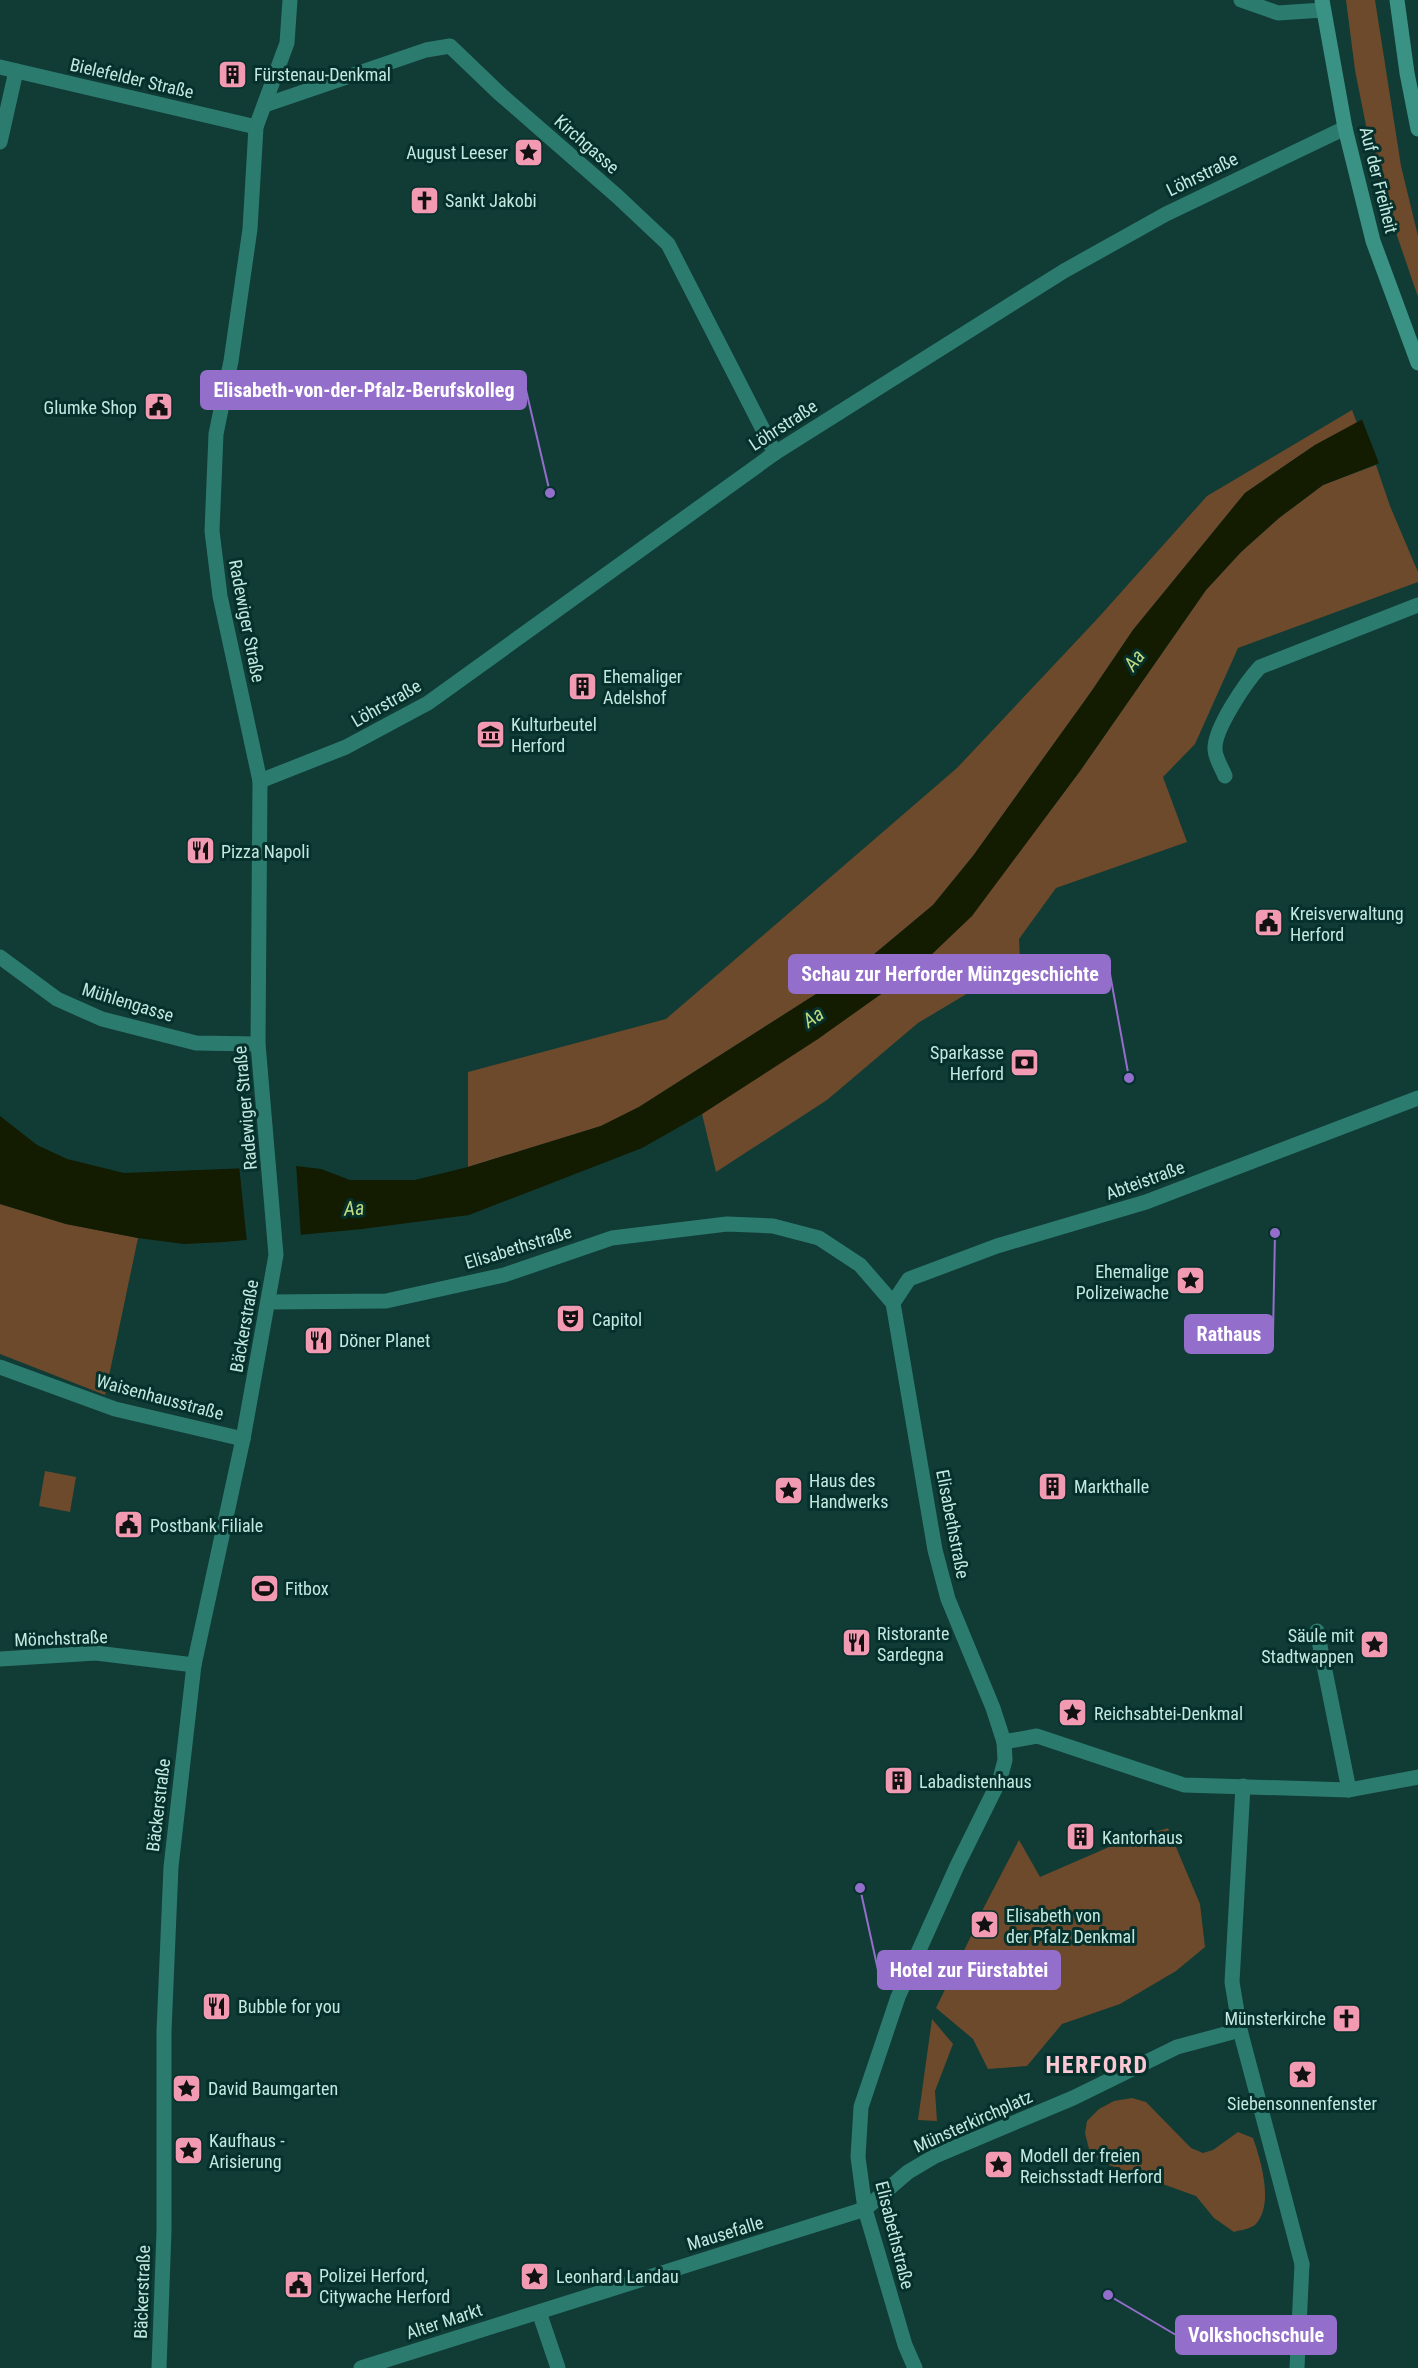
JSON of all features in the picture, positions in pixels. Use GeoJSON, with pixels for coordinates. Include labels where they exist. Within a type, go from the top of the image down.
{"type":"FeatureCollection","features":[{"type":"Feature","properties":{"kind":"main road"},"geometry":{"type":"LineString","coordinates":[[1397,0],[1412,71],[1418,129]]}},
{"type":"Feature","properties":{"kind":"main road","name":"Auf der Freiheit"},"geometry":{"type":"LineString","coordinates":[[1322,5],[1345,128],[1374,241],[1418,363]]}},
{"type":"Feature","properties":{"kind":"street","name":"Radewiger Straße"},"geometry":{"type":"LineString","coordinates":[[276,1255],[258,1044],[260,781],[220,596],[212,531],[216,434],[231,361],[250,229],[255,127],[287,43],[290,0]]}},
{"type":"Feature","properties":{"kind":"street"},"geometry":{"type":"LineString","coordinates":[[1241,0],[1278,13],[1322,5]]}},
{"type":"Feature","properties":{"kind":"street","name":"Kirchgasse"},"geometry":{"type":"LineString","coordinates":[[265,105],[426,50],[450,46],[668,244],[775,453]]}},
{"type":"Feature","properties":{"kind":"street","name":"Bielefelder Straße"},"geometry":{"type":"LineString","coordinates":[[0,67],[255,127]]}},
{"type":"Feature","properties":{"kind":"street"},"geometry":{"type":"LineString","coordinates":[[0,142],[16,71]]}},
{"type":"Feature","properties":{"kind":"street","name":"Löhrstraße"},"geometry":{"type":"LineString","coordinates":[[260,781],[346,747],[428,703],[775,453],[1064,271],[1166,214],[1345,128]]}},
{"type":"Feature","properties":{"kind":"street"},"geometry":{"type":"LineString","coordinates":[[1225,776],[1214,752],[1215,738],[1246,681],[1260,667],[1418,605]]}},
{"type":"Feature","properties":{"kind":"street","name":"Mühlengasse"},"geometry":{"type":"LineString","coordinates":[[0,957],[57,999],[102,1019],[196,1043],[258,1044]]}},
{"type":"Feature","properties":{"kind":"street","name":"Abteistraße"},"geometry":{"type":"LineString","coordinates":[[893,1303],[909,1279],[996,1246],[1146,1202],[1418,1098]]}},
{"type":"Feature","properties":{"kind":"street","name":"Elisabethstraße"},"geometry":{"type":"LineString","coordinates":[[269,1302],[386,1301],[504,1275],[612,1238],[727,1224],[773,1226],[819,1238],[860,1265],[893,1303],[935,1550],[948,1599],[993,1708],[1004,1742],[1005,1760],[1000,1779],[957,1866],[898,1997],[861,2107],[858,2157],[865,2209],[905,2346],[915,2368]]}},
{"type":"Feature","properties":{"kind":"street","name":"Bäckerstraße"},"geometry":{"type":"LineString","coordinates":[[159,2368],[164,2231],[164,2031],[171,1867],[194,1665],[243,1439],[276,1255]]}},
{"type":"Feature","properties":{"kind":"street","name":"Waisenhausstraße"},"geometry":{"type":"LineString","coordinates":[[0,1367],[115,1409],[243,1439]]}},
{"type":"Feature","properties":{"kind":"street"},"geometry":{"type":"LineString","coordinates":[[1317,1631],[1349,1790]]}},
{"type":"Feature","properties":{"kind":"street","name":"Mönchstraße"},"geometry":{"type":"LineString","coordinates":[[5,1659],[96,1653],[194,1665]]}},
{"type":"Feature","properties":{"kind":"street"},"geometry":{"type":"LineString","coordinates":[[1004,1742],[1037,1736],[1184,1785],[1349,1790],[1418,1777]]}},
{"type":"Feature","properties":{"kind":"street"},"geometry":{"type":"LineString","coordinates":[[1243,1786],[1232,1982],[1240,2030],[1302,2264],[1297,2368]]}},
{"type":"Feature","properties":{"kind":"street","name":"Münsterkirchplatz"},"geometry":{"type":"LineString","coordinates":[[865,2209],[908,2172],[935,2156],[1073,2098],[1177,2048],[1240,2030]]}},
{"type":"Feature","properties":{"kind":"street","name":"Mausefalle"},"geometry":{"type":"LineString","coordinates":[[595,2293],[865,2209]]}},
{"type":"Feature","properties":{"kind":"street","name":"Alter Markt"},"geometry":{"type":"LineString","coordinates":[[361,2368],[595,2293]]}},
{"type":"Feature","properties":{"kind":"street"},"geometry":{"type":"LineString","coordinates":[[539,2312],[558,2368]]}},
{"type":"Feature","properties":{"kind":"shaded area"},"geometry":{"type":"Polygon","coordinates":[[[1346,0],[1375,0],[1401,166],[1418,236],[1418,297],[1375,171],[1355,70],[1346,0]]]}},
{"type":"Feature","properties":{"kind":"shaded area"},"geometry":{"type":"Polygon","coordinates":[[[1352,410],[1357,423],[1315,445],[1245,493],[1133,630],[973,856],[933,905],[860,966],[639,1107],[601,1126],[468,1167],[468,1072],[666,1019],[957,768],[1099,617],[1207,496],[1352,410]]]}},
{"type":"Feature","properties":{"kind":"shaded area"},"geometry":{"type":"Polygon","coordinates":[[[1376,465],[1390,506],[1418,572],[1418,582],[1238,648],[1195,744],[1163,777],[1187,842],[1056,888],[1019,939],[1020,962],[918,1023],[827,1100],[716,1172],[702,1114],[884,992],[932,954],[971,916],[1080,771],[1206,590],[1241,552],[1279,518],[1323,485],[1376,465]]]}},
{"type":"Feature","properties":{"kind":"shaded area"},"geometry":{"type":"Polygon","coordinates":[[[0,1204],[66,1224],[138,1238],[105,1395],[0,1354],[0,1204]]]}},
{"type":"Feature","properties":{"kind":"shaded area"},"geometry":{"type":"Polygon","coordinates":[[[45,1471],[76,1477],[70,1512],[39,1506],[45,1471]]]}},
{"type":"Feature","properties":{"kind":"shaded area"},"geometry":{"type":"Polygon","coordinates":[[[1168,1828],[1200,1904],[1205,1947],[1176,1971],[1120,2004],[1062,2024],[1027,2066],[988,2069],[973,2039],[936,2008],[972,1934],[986,1936],[992,1932],[993,1919],[982,1911],[1019,1840],[1040,1877],[1116,1844],[1168,1828]]]}},
{"type":"Feature","properties":{"kind":"shaded area"},"geometry":{"type":"Polygon","coordinates":[[[932,2019],[953,2044],[935,2091],[937,2121],[918,2120],[932,2019]]]}},
{"type":"Feature","properties":{"kind":"shaded area"},"geometry":{"type":"Polygon","coordinates":[[[1132,2098],[1146,2102],[1191,2148],[1203,2153],[1213,2150],[1238,2132],[1253,2138],[1262,2170],[1265,2194],[1261,2216],[1256,2224],[1234,2232],[1214,2218],[1196,2196],[1101,2162],[1089,2149],[1085,2133],[1087,2121],[1099,2109],[1114,2101],[1132,2098]]]}},
{"type":"Feature","properties":{"kind":"water","name":"Aa"},"geometry":{"type":"Polygon","coordinates":[[[1374,413],[1405,453],[1323,485],[1279,518],[1241,552],[1206,590],[1080,771],[972,916],[932,954],[884,992],[818,1039],[702,1114],[642,1148],[469,1215],[362,1229],[184,1244],[66,1224],[0,1204],[0,1116],[37,1145],[67,1159],[124,1173],[296,1166],[321,1169],[350,1180],[415,1180],[468,1167],[601,1126],[639,1107],[860,966],[933,905],[973,856],[1133,630],[1245,493],[1315,445],[1374,413]]]}},
{"type":"Feature","properties":{"kind":"pier"},"geometry":{"type":"Polygon","coordinates":[[[1418,395],[1418,453],[1380,466],[1361,417],[1373,410],[1418,395]]]}},
{"type":"Feature","properties":{"kind":"pier"},"geometry":{"type":"Polygon","coordinates":[[[296,1163],[301,1238],[247,1243],[239,1165],[296,1163]]]}},
{"type":"Feature","properties":{"kind":"place","name":"Fürstenau-Denkmal"},"geometry":{"type":"Point","coordinates":[233,74]}},
{"type":"Feature","properties":{"kind":"place","name":"August Leeser"},"geometry":{"type":"Point","coordinates":[529,152]}},
{"type":"Feature","properties":{"kind":"place","name":"Sankt Jakobi"},"geometry":{"type":"Point","coordinates":[424,200]}},
{"type":"Feature","properties":{"kind":"place","name":"Glumke Shop"},"geometry":{"type":"Point","coordinates":[158,407]}},
{"type":"Feature","properties":{"kind":"place","name":"Elisabeth-von-der-Pfalz-Berufskolleg"},"geometry":{"type":"Point","coordinates":[550,493]}},
{"type":"Feature","properties":{"kind":"place","name":"Ehemaliger Adelshof"},"geometry":{"type":"Point","coordinates":[582,686]}},
{"type":"Feature","properties":{"kind":"place","name":"Kulturbeutel Herford"},"geometry":{"type":"Point","coordinates":[490,734]}},
{"type":"Feature","properties":{"kind":"place","name":"Pizza Napoli"},"geometry":{"type":"Point","coordinates":[200,851]}},
{"type":"Feature","properties":{"kind":"place","name":"Kreisverwaltung Herford"},"geometry":{"type":"Point","coordinates":[1269,923]}},
{"type":"Feature","properties":{"kind":"place","name":"Sparkasse Herford"},"geometry":{"type":"Point","coordinates":[1025,1062]}},
{"type":"Feature","properties":{"kind":"place","name":"Schau zur Herforder Münzgeschichte"},"geometry":{"type":"Point","coordinates":[1129,1078]}},
{"type":"Feature","properties":{"kind":"place","name":"Rathaus"},"geometry":{"type":"Point","coordinates":[1275,1233]}},
{"type":"Feature","properties":{"kind":"place","name":"Ehemalige Polizeiwache"},"geometry":{"type":"Point","coordinates":[1190,1281]}},
{"type":"Feature","properties":{"kind":"place","name":"Capitol"},"geometry":{"type":"Point","coordinates":[571,1319]}},
{"type":"Feature","properties":{"kind":"place","name":"Döner Planet"},"geometry":{"type":"Point","coordinates":[318,1340]}},
{"type":"Feature","properties":{"kind":"place","name":"Markthalle"},"geometry":{"type":"Point","coordinates":[1053,1486]}},
{"type":"Feature","properties":{"kind":"place","name":"Haus des Handwerks"},"geometry":{"type":"Point","coordinates":[788,1490]}},
{"type":"Feature","properties":{"kind":"place","name":"Postbank Filiale"},"geometry":{"type":"Point","coordinates":[129,1525]}},
{"type":"Feature","properties":{"kind":"place","name":"Fitbox"},"geometry":{"type":"Point","coordinates":[264,1588]}},
{"type":"Feature","properties":{"kind":"place","name":"Ristorante Sardegna"},"geometry":{"type":"Point","coordinates":[856,1643]}},
{"type":"Feature","properties":{"kind":"place","name":"Säule mit Stadtwappen"},"geometry":{"type":"Point","coordinates":[1375,1645]}},
{"type":"Feature","properties":{"kind":"place","name":"Reichsabtei-Denkmal"},"geometry":{"type":"Point","coordinates":[1073,1713]}},
{"type":"Feature","properties":{"kind":"place","name":"Labadistenhaus"},"geometry":{"type":"Point","coordinates":[898,1781]}},
{"type":"Feature","properties":{"kind":"place","name":"Kantorhaus"},"geometry":{"type":"Point","coordinates":[1081,1837]}},
{"type":"Feature","properties":{"kind":"place","name":"Hotel zur Fürstabtei"},"geometry":{"type":"Point","coordinates":[860,1888]}},
{"type":"Feature","properties":{"kind":"place","name":"Elisabeth von der Pfalz Denkmal"},"geometry":{"type":"Point","coordinates":[985,1925]}},
{"type":"Feature","properties":{"kind":"place","name":"Bubble for you"},"geometry":{"type":"Point","coordinates":[217,2006]}},
{"type":"Feature","properties":{"kind":"place","name":"Münsterkirche"},"geometry":{"type":"Point","coordinates":[1347,2018]}},
{"type":"Feature","properties":{"kind":"place","name":"Siebensonnenfenster"},"geometry":{"type":"Point","coordinates":[1302,2074]}},
{"type":"Feature","properties":{"kind":"place","name":"David Baumgarten"},"geometry":{"type":"Point","coordinates":[187,2088]}},
{"type":"Feature","properties":{"kind":"place","name":"Kaufhaus - Arisierung"},"geometry":{"type":"Point","coordinates":[188,2150]}},
{"type":"Feature","properties":{"kind":"place","name":"Modell der freien Reichsstadt Herford"},"geometry":{"type":"Point","coordinates":[999,2165]}},
{"type":"Feature","properties":{"kind":"place","name":"Leonhard Landau"},"geometry":{"type":"Point","coordinates":[535,2276]}},
{"type":"Feature","properties":{"kind":"place","name":"Polizei Herford, Citywache Herford"},"geometry":{"type":"Point","coordinates":[298,2285]}},
{"type":"Feature","properties":{"kind":"place","name":"Volkshochschule"},"geometry":{"type":"Point","coordinates":[1108,2295]}},
{"type":"Feature","properties":{"kind":"district","name":"HERFORD"},"geometry":{"type":"Point","coordinates":[1097,2065]}}]}
